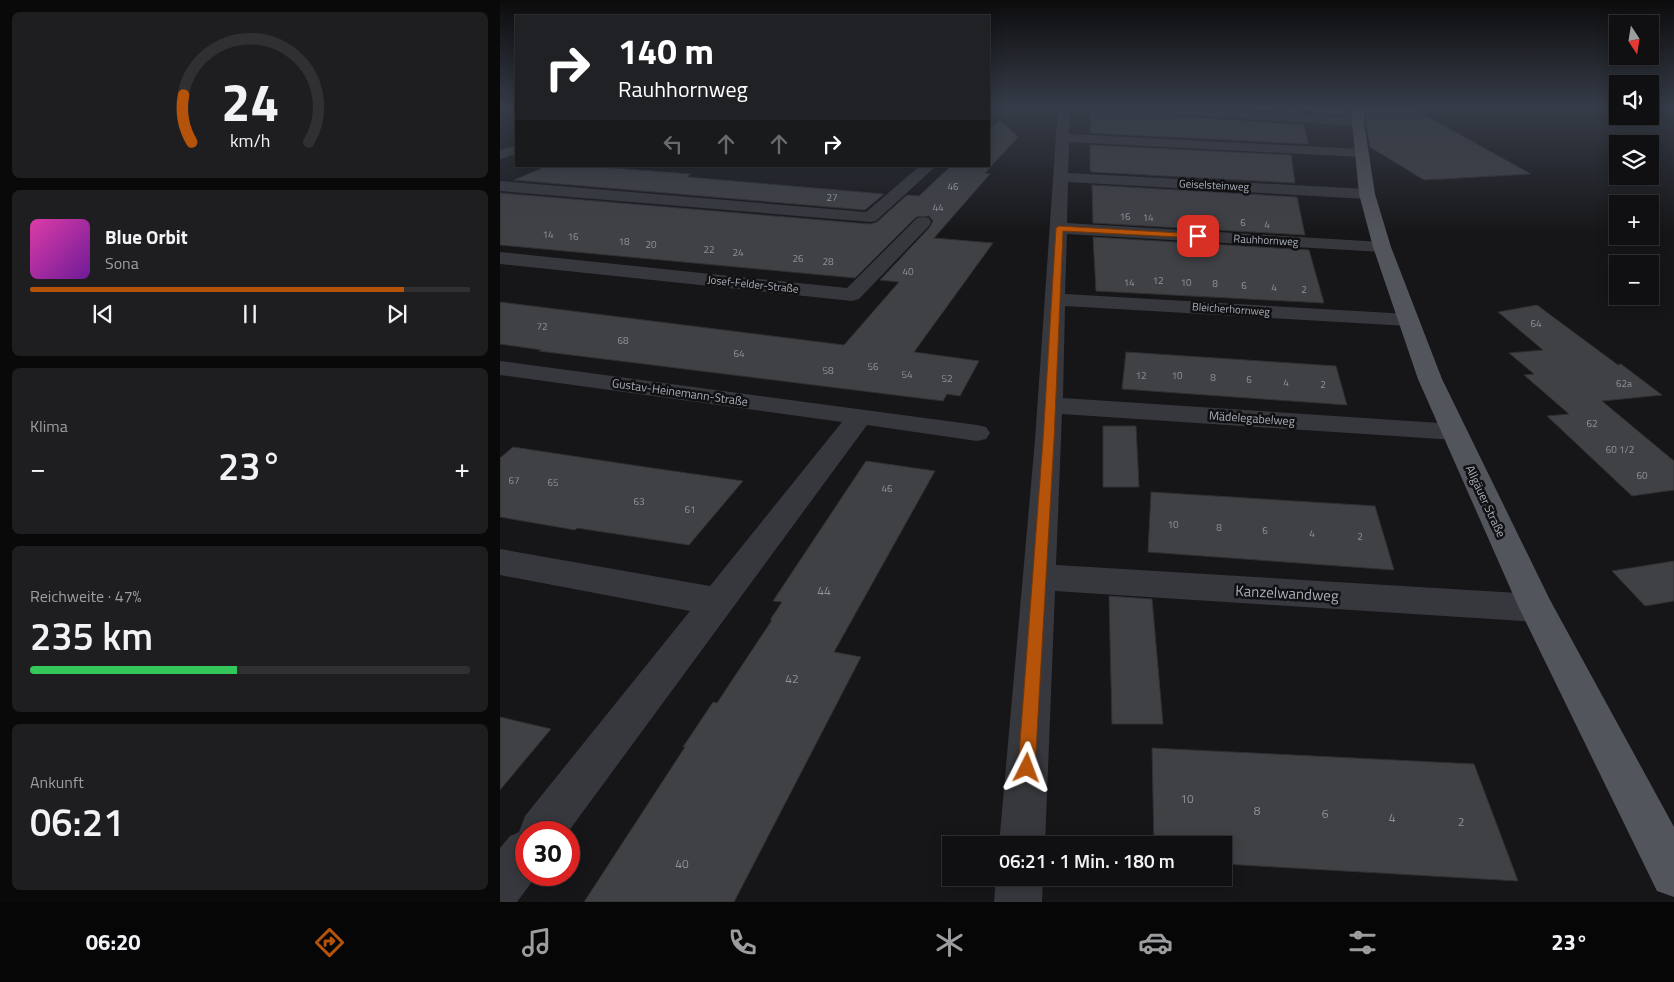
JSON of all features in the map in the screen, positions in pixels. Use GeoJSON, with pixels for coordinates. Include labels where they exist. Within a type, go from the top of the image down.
{"type":"FeatureCollection","features":[{"type":"Feature","properties":{"kind":"main road","name":"Allgäuer Straße"},"geometry":{"type":"LineString","coordinates":[[1362,149],[1367,194],[1382,246],[1430,379],[1536,608],[1674,874]]}},
{"type":"Feature","properties":{"kind":"street"},"geometry":{"type":"LineString","coordinates":[[500,155],[515,149]]}},
{"type":"Feature","properties":{"kind":"street"},"geometry":{"type":"LineString","coordinates":[[1023,836],[1062,149]]}},
{"type":"Feature","properties":{"kind":"street"},"geometry":{"type":"LineString","coordinates":[[1284,149],[1362,153]]}},
{"type":"Feature","properties":{"kind":"street"},"geometry":{"type":"LineString","coordinates":[[870,218],[928,167]]}},
{"type":"Feature","properties":{"kind":"street","name":"Geiselsteinweg"},"geometry":{"type":"LineString","coordinates":[[1061,177],[1367,194]]}},
{"type":"Feature","properties":{"kind":"street","name":"Josef-Felder-Straße"},"geometry":{"type":"LineString","coordinates":[[500,186],[923,222],[852,295],[500,258]]}},
{"type":"Feature","properties":{"kind":"street","name":"Rauhhornweg"},"geometry":{"type":"LineString","coordinates":[[1059,228],[1382,246]]}},
{"type":"Feature","properties":{"kind":"street","name":"Bleicherhornweg"},"geometry":{"type":"LineString","coordinates":[[1054,299],[1408,320]]}},
{"type":"Feature","properties":{"kind":"street","name":"Gustav-Heinemann-Straße"},"geometry":{"type":"LineString","coordinates":[[500,368],[977,433]]}},
{"type":"Feature","properties":{"kind":"street","name":"Mädelegabelweg"},"geometry":{"type":"LineString","coordinates":[[1049,405],[1455,432]]}},
{"type":"Feature","properties":{"kind":"street"},"geometry":{"type":"LineString","coordinates":[[550,821],[860,416]]}},
{"type":"Feature","properties":{"kind":"street"},"geometry":{"type":"LineString","coordinates":[[500,562],[719,602]]}},
{"type":"Feature","properties":{"kind":"street","name":"Kanzelwandweg"},"geometry":{"type":"LineString","coordinates":[[1039,577],[1536,608]]}},
{"type":"Feature","properties":{"kind":"street"},"geometry":{"type":"LineString","coordinates":[[500,886],[515,866]]}},
{"type":"Feature","properties":{"kind":"street"},"geometry":{"type":"LineString","coordinates":[[1018,902],[1019,886]]}},
{"type":"Feature","properties":{"kind":"building"},"geometry":{"type":"Polygon","coordinates":[[[990,149],[1007,149],[985,173],[990,174],[934,238],[993,243],[914,352],[979,361],[960,396],[947,394],[943,401],[539,351],[542,350],[500,344],[500,302],[844,345],[899,282],[880,280],[930,227],[933,221],[929,216],[916,217],[855,278],[500,245],[500,193],[870,224],[877,222],[907,195],[919,196],[950,167],[990,167],[990,149]]]}},
{"type":"Feature","properties":{"kind":"building"},"geometry":{"type":"Polygon","coordinates":[[[1090,149],[1172,149],[1291,155],[1295,183],[1092,172],[1090,170],[1090,149]]]}},
{"type":"Feature","properties":{"kind":"building"},"geometry":{"type":"Polygon","coordinates":[[[1373,149],[1486,149],[1531,174],[1424,180],[1373,149]]]}},
{"type":"Feature","properties":{"kind":"building"},"geometry":{"type":"Polygon","coordinates":[[[545,167],[599,167],[691,174],[687,177],[884,194],[865,210],[514,180],[545,167]]]}},
{"type":"Feature","properties":{"kind":"building"},"geometry":{"type":"Polygon","coordinates":[[[1092,185],[1297,197],[1305,235],[1093,223],[1092,185]]]}},
{"type":"Feature","properties":{"kind":"building"},"geometry":{"type":"Polygon","coordinates":[[[1093,237],[1309,250],[1324,303],[1096,291],[1093,237]]]}},
{"type":"Feature","properties":{"kind":"building"},"geometry":{"type":"Polygon","coordinates":[[[1537,305],[1662,395],[1602,401],[1674,461],[1674,490],[1632,496],[1547,416],[1569,414],[1524,375],[1534,374],[1509,353],[1543,350],[1498,312],[1537,305]]]}},
{"type":"Feature","properties":{"kind":"building"},"geometry":{"type":"Polygon","coordinates":[[[1126,352],[1336,366],[1347,405],[1122,389],[1126,352]]]}},
{"type":"Feature","properties":{"kind":"building"},"geometry":{"type":"Polygon","coordinates":[[[1103,426],[1136,426],[1139,487],[1103,487],[1103,426]]]}},
{"type":"Feature","properties":{"kind":"building"},"geometry":{"type":"Polygon","coordinates":[[[513,447],[743,481],[689,545],[577,528],[575,530],[500,517],[500,458],[513,447]]]}},
{"type":"Feature","properties":{"kind":"building"},"geometry":{"type":"Polygon","coordinates":[[[866,461],[935,471],[834,652],[861,657],[734,902],[584,902],[713,702],[717,703],[772,620],[770,620],[782,602],[773,601],[866,461]]]}},
{"type":"Feature","properties":{"kind":"building"},"geometry":{"type":"Polygon","coordinates":[[[1151,492],[1375,506],[1394,570],[1148,552],[1151,492]]]}},
{"type":"Feature","properties":{"kind":"building"},"geometry":{"type":"Polygon","coordinates":[[[1674,561],[1674,601],[1645,606],[1612,571],[1674,561]]]}},
{"type":"Feature","properties":{"kind":"building"},"geometry":{"type":"Polygon","coordinates":[[[1109,596],[1152,599],[1163,724],[1112,724],[1109,596]]]}},
{"type":"Feature","properties":{"kind":"building"},"geometry":{"type":"Polygon","coordinates":[[[500,717],[551,729],[500,790],[500,717]]]}},
{"type":"Feature","properties":{"kind":"building"},"geometry":{"type":"Polygon","coordinates":[[[1152,748],[1474,764],[1518,881],[1232,864],[1232,836],[1154,836],[1152,748]]]}},
{"type":"Feature","properties":{"kind":"route"},"geometry":{"type":"LineString","coordinates":[[1027,768],[1048,440],[1059,228],[1198,236]]}}]}
